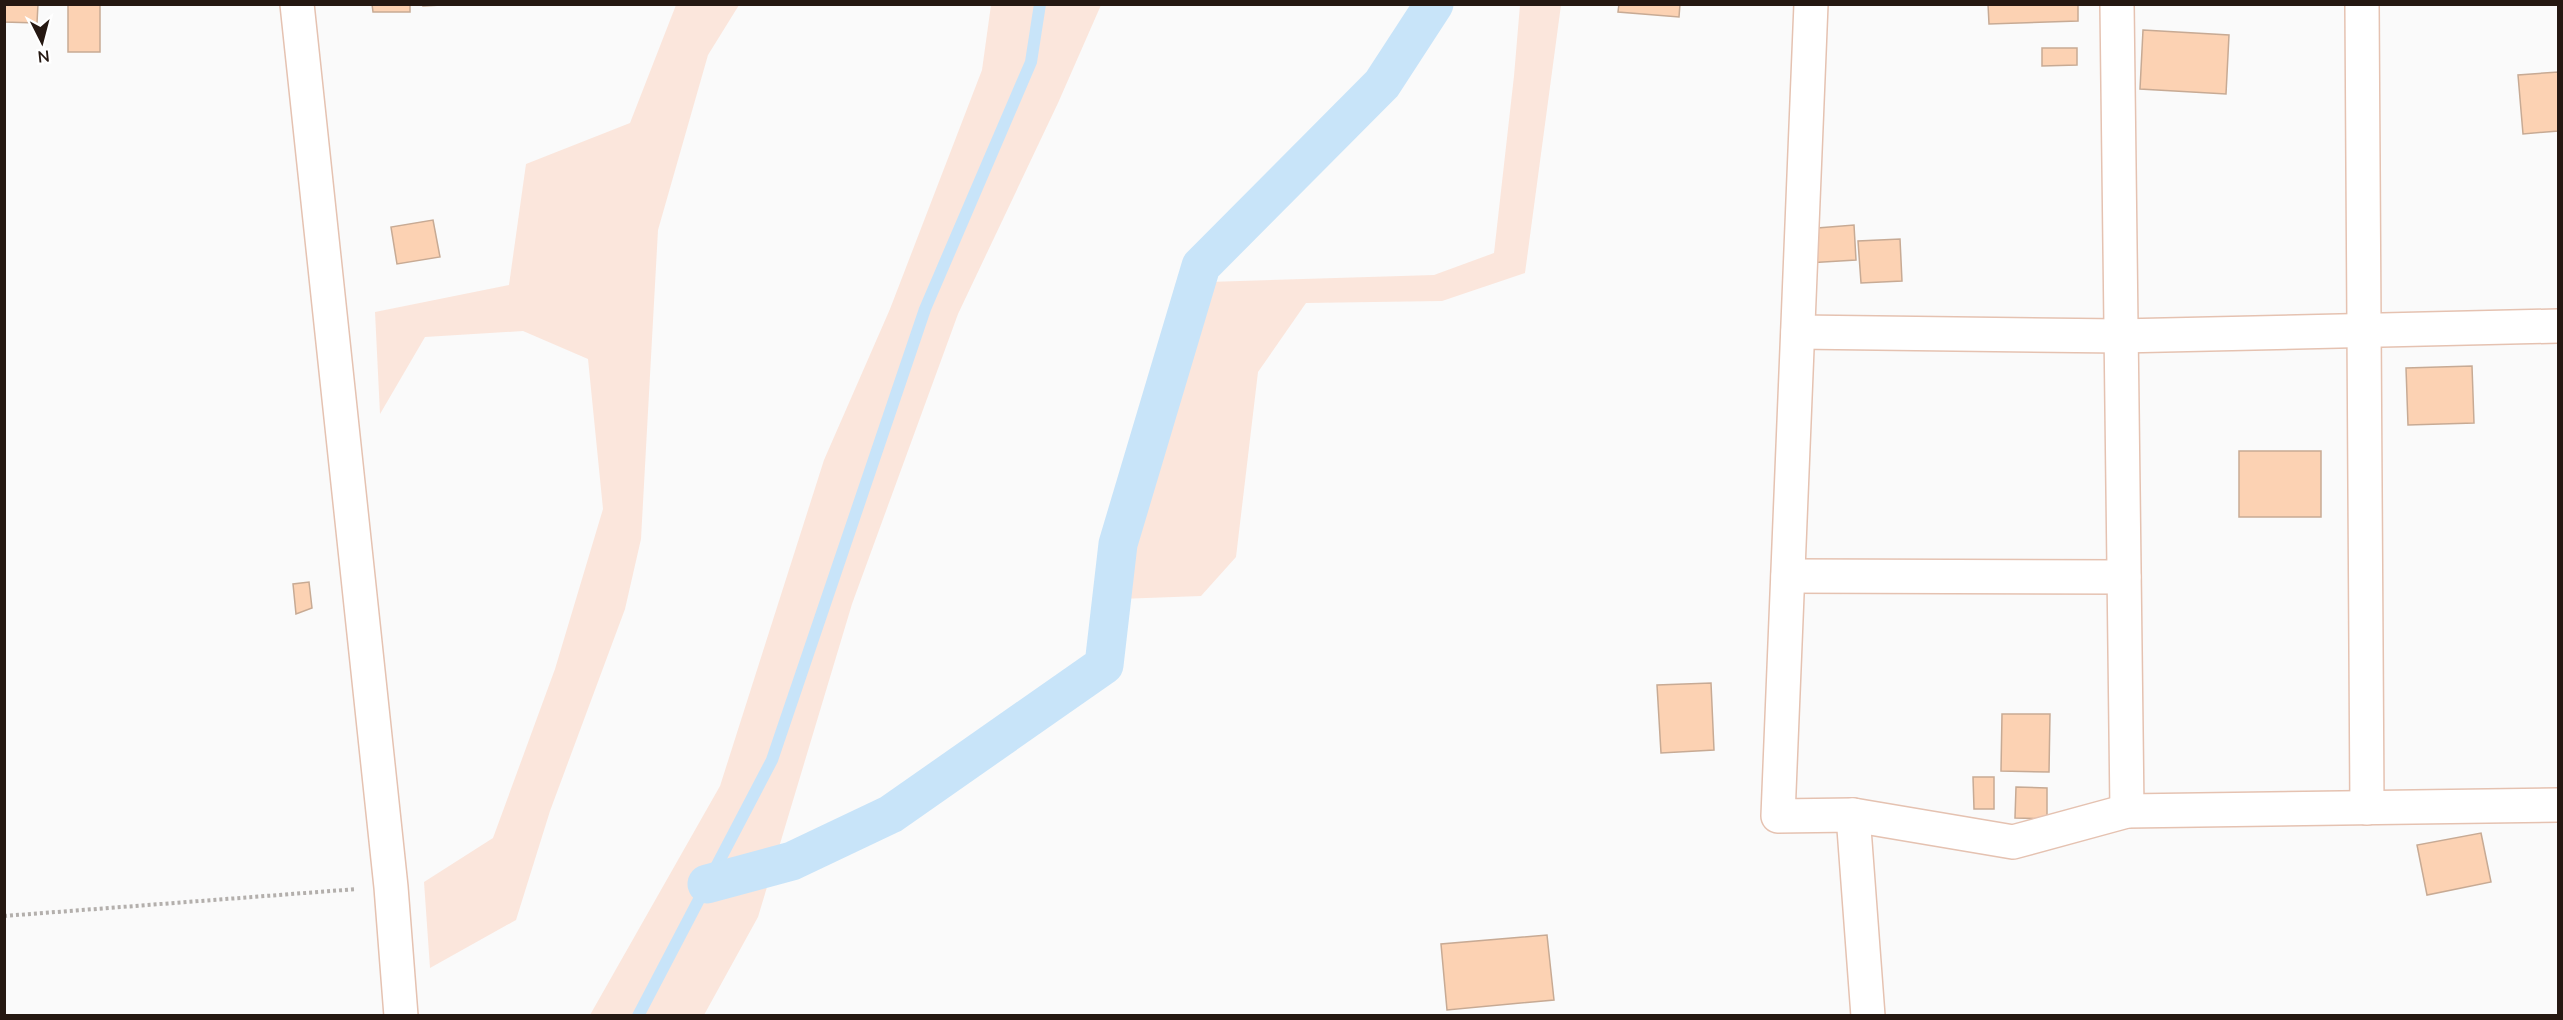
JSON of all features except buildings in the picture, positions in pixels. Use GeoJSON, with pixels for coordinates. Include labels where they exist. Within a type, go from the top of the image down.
{"type":"FeatureCollection","features":[{"type":"Feature","properties":{"kind":"street"},"geometry":{"type":"LineString","coordinates":[[297,4],[391,887],[401,1016]]}},
{"type":"Feature","properties":{"kind":"street"},"geometry":{"type":"LineString","coordinates":[[1811,4],[1778,816],[1853,815],[2013,842],[2127,812],[2559,805]]}},
{"type":"Feature","properties":{"kind":"street"},"geometry":{"type":"LineString","coordinates":[[2117,4],[2127,812]]}},
{"type":"Feature","properties":{"kind":"street"},"geometry":{"type":"LineString","coordinates":[[2362,4],[2367,808]]}},
{"type":"Feature","properties":{"kind":"street"},"geometry":{"type":"LineString","coordinates":[[1798,332],[2120,336],[2559,326]]}},
{"type":"Feature","properties":{"kind":"street"},"geometry":{"type":"LineString","coordinates":[[1788,576],[2124,577]]}},
{"type":"Feature","properties":{"kind":"street"},"geometry":{"type":"LineString","coordinates":[[1853,815],[1868,1016]]}},
{"type":"Feature","properties":{"kind":"path"},"geometry":{"type":"LineString","coordinates":[[4,916],[391,887]]}},
{"type":"Feature","properties":{"kind":"shaded area"},"geometry":{"type":"Polygon","coordinates":[[[676,5],[739,5],[708,55],[658,230],[641,539],[625,609],[550,811],[516,920],[430,968],[424,882],[493,838],[555,669],[603,509],[588,359],[523,331],[425,337],[380,414],[375,312],[509,285],[526,164],[630,123],[676,5]]]}},
{"type":"Feature","properties":{"kind":"shaded area"},"geometry":{"type":"Polygon","coordinates":[[[991,5],[1101,5],[1058,103],[958,314],[852,604],[758,917],[704,1015],[590,1015],[720,786],[824,460],[890,309],[982,70],[991,5]]]}},
{"type":"Feature","properties":{"kind":"shaded area"},"geometry":{"type":"Polygon","coordinates":[[[1520,5],[1561,5],[1525,273],[1442,301],[1306,303],[1258,372],[1236,557],[1201,596],[1119,599],[1097,560],[1176,283],[1434,275],[1494,253],[1520,5]]]}},
{"type":"Feature","properties":{"kind":"waterway"},"geometry":{"type":"LineString","coordinates":[[638,1016],[772,760],[925,309],[1031,62],[1040,4]]}},
{"type":"Feature","properties":{"kind":"waterway"},"geometry":{"type":"LineString","coordinates":[[707,884],[792,861],[891,814],[1104,665],[1118,544],[1201,266],[1382,84],[1434,4]]}}]}
